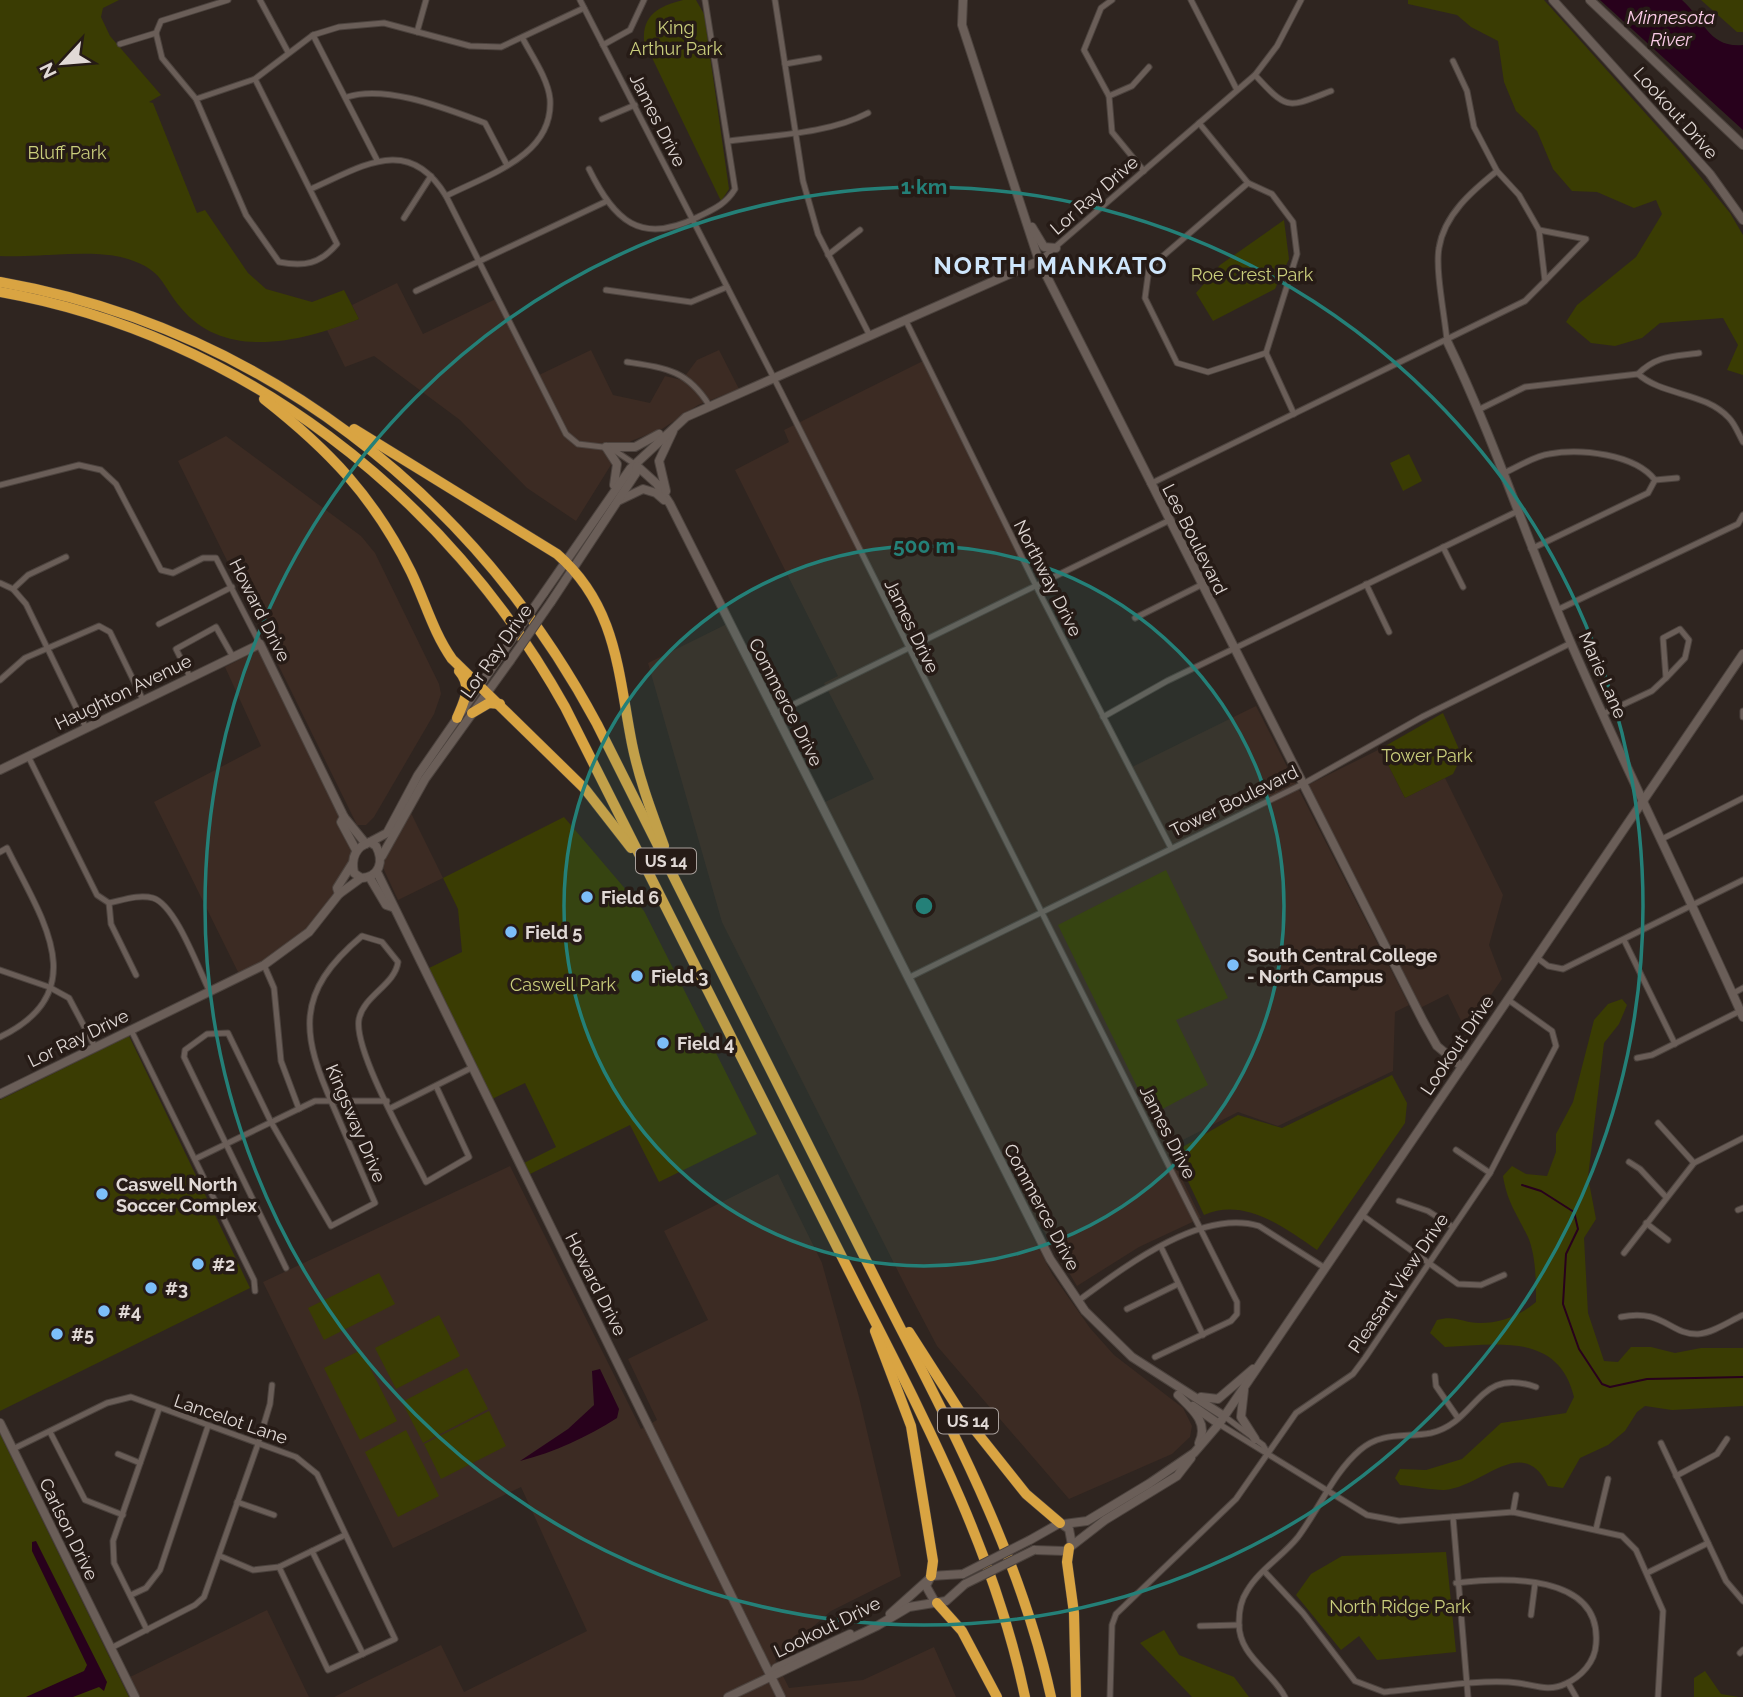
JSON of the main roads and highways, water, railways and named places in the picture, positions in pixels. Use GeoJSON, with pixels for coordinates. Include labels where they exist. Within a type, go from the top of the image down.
{"type":"FeatureCollection","features":[{"type":"Feature","properties":{"kind":"highway","name":"US 14"},"geometry":{"type":"LineString","coordinates":[[0,282],[66,296],[145,322],[239,363],[315,408],[414,485],[471,542],[509,587],[580,694],[890,1307],[1009,1557],[1033,1626],[1051,1697]]}},
{"type":"Feature","properties":{"kind":"highway","name":"US 14"},"geometry":{"type":"LineString","coordinates":[[0,292],[70,308],[124,326],[203,360],[242,381],[318,428],[378,474],[429,521],[473,570],[546,674],[647,869],[952,1477],[982,1548],[1006,1618],[1025,1697]]}},
{"type":"Feature","properties":{"kind":"highway"},"geometry":{"type":"LineString","coordinates":[[242,381],[315,440],[340,464],[370,502],[412,574],[444,647],[467,684],[457,718]]}},
{"type":"Feature","properties":{"kind":"highway"},"geometry":{"type":"LineString","coordinates":[[315,408],[385,447],[564,561],[573,570],[597,605],[615,646],[641,779],[680,890]]}},
{"type":"Feature","properties":{"kind":"highway"},"geometry":{"type":"LineString","coordinates":[[444,647],[585,789],[647,869]]}},
{"type":"Feature","properties":{"kind":"highway"},"geometry":{"type":"LineString","coordinates":[[472,713],[489,703],[501,705]]}},
{"type":"Feature","properties":{"kind":"highway","name":"US 14"},"geometry":{"type":"LineString","coordinates":[[890,1307],[959,1410],[1026,1494],[1062,1524]]}},
{"type":"Feature","properties":{"kind":"highway"},"geometry":{"type":"LineString","coordinates":[[869,1310],[877,1340],[903,1401],[918,1455],[933,1561],[930,1577]]}},
{"type":"Feature","properties":{"kind":"highway"},"geometry":{"type":"LineString","coordinates":[[1071,1547],[1066,1562],[1074,1613],[1076,1697]]}},
{"type":"Feature","properties":{"kind":"highway"},"geometry":{"type":"LineString","coordinates":[[936,1603],[962,1631],[997,1697]]}},
{"type":"Feature","properties":{"kind":"water","name":"Minnesota River"},"geometry":{"type":"Polygon","coordinates":[[[1600,0],[1682,0],[1714,37],[1731,45],[1743,45],[1743,130],[1600,0]]]}},
{"type":"Feature","properties":{"kind":"water"},"geometry":{"type":"Polygon","coordinates":[[[600,1369],[619,1409],[617,1418],[570,1443],[520,1461],[568,1429],[594,1405],[592,1371],[600,1369]]]}},
{"type":"Feature","properties":{"kind":"water"},"geometry":{"type":"Polygon","coordinates":[[[36,1541],[107,1682],[104,1691],[99,1687],[73,1697],[26,1697],[84,1671],[87,1665],[32,1551],[32,1542],[36,1541]]]}},
{"type":"Feature","properties":{"kind":"waterway"},"geometry":{"type":"LineString","coordinates":[[1522,1185],[1541,1191],[1574,1212],[1578,1229],[1566,1254],[1563,1304],[1579,1349],[1602,1384],[1610,1387],[1647,1379],[1743,1377]]}},
{"type":"Feature","properties":{"kind":"place","name":"Field 6"},"geometry":{"type":"Point","coordinates":[587,897]}},
{"type":"Feature","properties":{"kind":"place","name":"Field 5"},"geometry":{"type":"Point","coordinates":[511,932]}},
{"type":"Feature","properties":{"kind":"place","name":"South Central College - North Campus"},"geometry":{"type":"Point","coordinates":[1233,965]}},
{"type":"Feature","properties":{"kind":"place","name":"Field 3"},"geometry":{"type":"Point","coordinates":[637,976]}},
{"type":"Feature","properties":{"kind":"place","name":"Field 4"},"geometry":{"type":"Point","coordinates":[663,1043]}},
{"type":"Feature","properties":{"kind":"place","name":"Caswell North Soccer Complex"},"geometry":{"type":"Point","coordinates":[102,1194]}},
{"type":"Feature","properties":{"kind":"place","name":"#2"},"geometry":{"type":"Point","coordinates":[198,1264]}},
{"type":"Feature","properties":{"kind":"place","name":"#3"},"geometry":{"type":"Point","coordinates":[151,1288]}},
{"type":"Feature","properties":{"kind":"place","name":"#4"},"geometry":{"type":"Point","coordinates":[104,1311]}},
{"type":"Feature","properties":{"kind":"place","name":"#5"},"geometry":{"type":"Point","coordinates":[57,1334]}},
{"type":"Feature","properties":{"kind":"district","name":"NORTH MANKATO"},"geometry":{"type":"Point","coordinates":[1051,265]}},
{"type":"Feature","properties":{"kind":"park label","name":"King Arthur Park"},"geometry":{"type":"Point","coordinates":[676,37]}},
{"type":"Feature","properties":{"kind":"park label","name":"Bluff Park"},"geometry":{"type":"Point","coordinates":[67,152]}},
{"type":"Feature","properties":{"kind":"park label","name":"Roe Crest Park"},"geometry":{"type":"Point","coordinates":[1252,274]}},
{"type":"Feature","properties":{"kind":"park label","name":"Tower Park"},"geometry":{"type":"Point","coordinates":[1427,755]}},
{"type":"Feature","properties":{"kind":"park label","name":"Caswell Park"},"geometry":{"type":"Point","coordinates":[563,984]}},
{"type":"Feature","properties":{"kind":"park label","name":"North Ridge Park"},"geometry":{"type":"Point","coordinates":[1400,1606]}}]}
